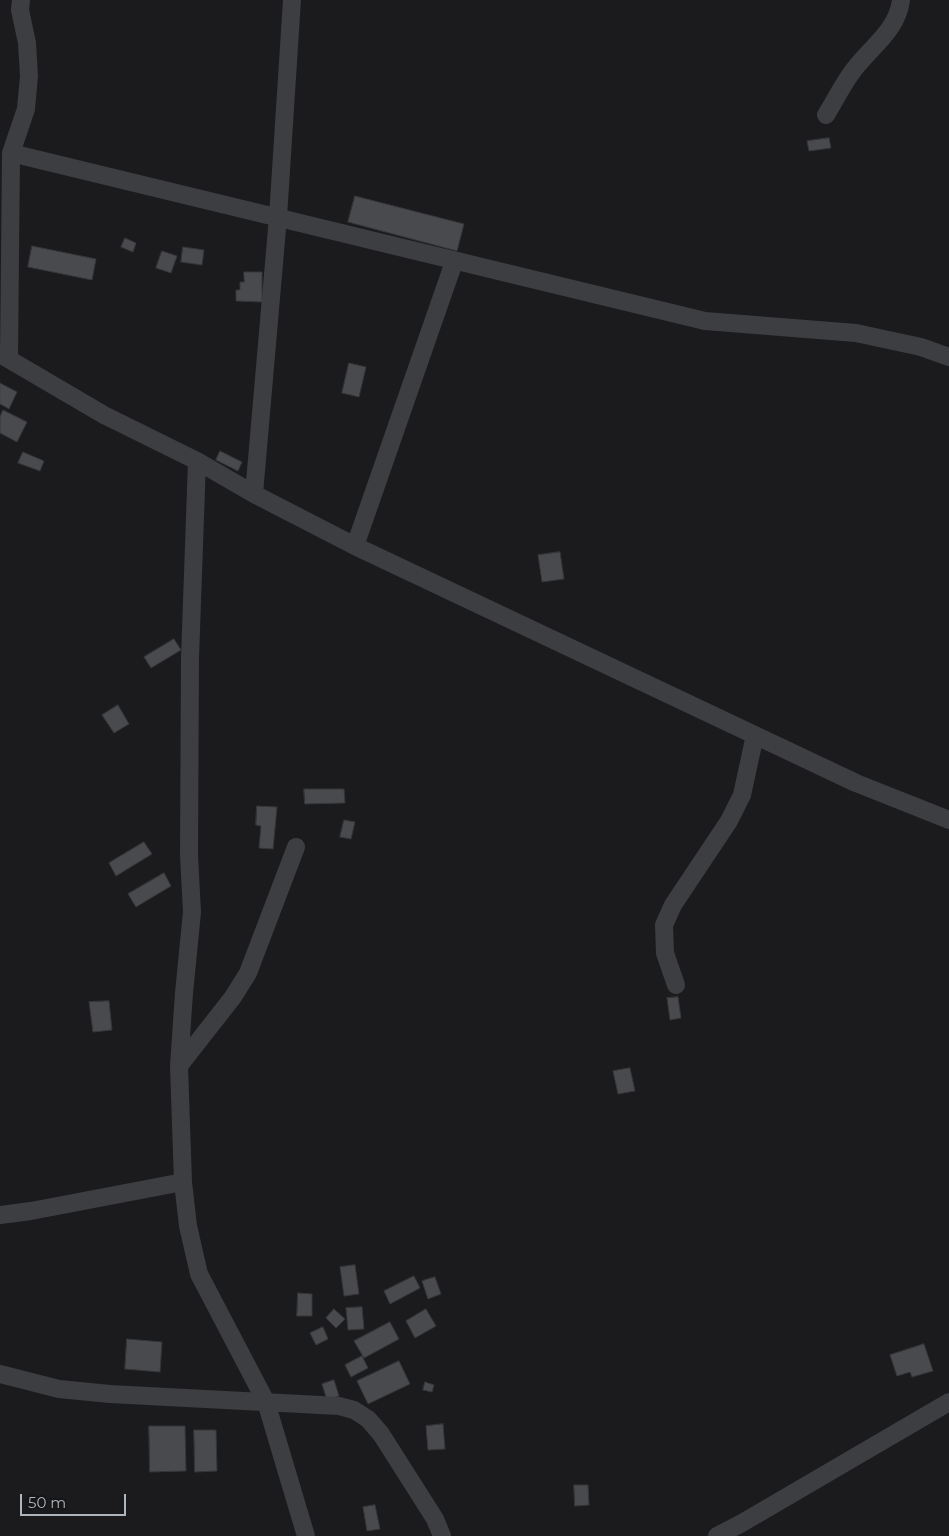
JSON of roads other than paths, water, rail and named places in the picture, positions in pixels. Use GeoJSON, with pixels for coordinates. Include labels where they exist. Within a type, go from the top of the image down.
{"type":"FeatureCollection","features":[{"type":"Feature","properties":{"kind":"street"},"geometry":{"type":"LineString","coordinates":[[21,0],[20,10],[27,42],[28,76],[26,109],[11,153],[4,356],[104,415],[197,461],[254,494],[355,546],[856,783],[949,820]]}},
{"type":"Feature","properties":{"kind":"street"},"geometry":{"type":"LineString","coordinates":[[254,494],[278,217],[292,0]]}},
{"type":"Feature","properties":{"kind":"street"},"geometry":{"type":"LineString","coordinates":[[826,115],[850,75],[888,33],[900,10],[901,0]]}},
{"type":"Feature","properties":{"kind":"street"},"geometry":{"type":"LineString","coordinates":[[11,153],[278,217],[454,262],[704,321],[856,333],[922,347],[949,356]]}},
{"type":"Feature","properties":{"kind":"street"},"geometry":{"type":"LineString","coordinates":[[0,272],[9,250]]}},
{"type":"Feature","properties":{"kind":"street"},"geometry":{"type":"LineString","coordinates":[[355,546],[454,262]]}},
{"type":"Feature","properties":{"kind":"street"},"geometry":{"type":"LineString","coordinates":[[197,461],[190,658],[188,855],[192,912],[179,1066],[183,1182],[188,1226],[199,1274],[266,1402],[306,1536]]}},
{"type":"Feature","properties":{"kind":"street"},"geometry":{"type":"LineString","coordinates":[[676,984],[665,953],[664,925],[673,905],[729,821],[738,804],[742,795],[755,736]]}},
{"type":"Feature","properties":{"kind":"street"},"geometry":{"type":"LineString","coordinates":[[179,1066],[233,997],[248,973],[296,847]]}},
{"type":"Feature","properties":{"kind":"street"},"geometry":{"type":"LineString","coordinates":[[0,1215],[31,1211],[183,1182]]}},
{"type":"Feature","properties":{"kind":"street"},"geometry":{"type":"LineString","coordinates":[[0,1374],[59,1389],[110,1394],[339,1406],[354,1410],[368,1419],[381,1434],[435,1519],[442,1536]]}},
{"type":"Feature","properties":{"kind":"street"},"geometry":{"type":"LineString","coordinates":[[717,1536],[949,1402]]}}]}
